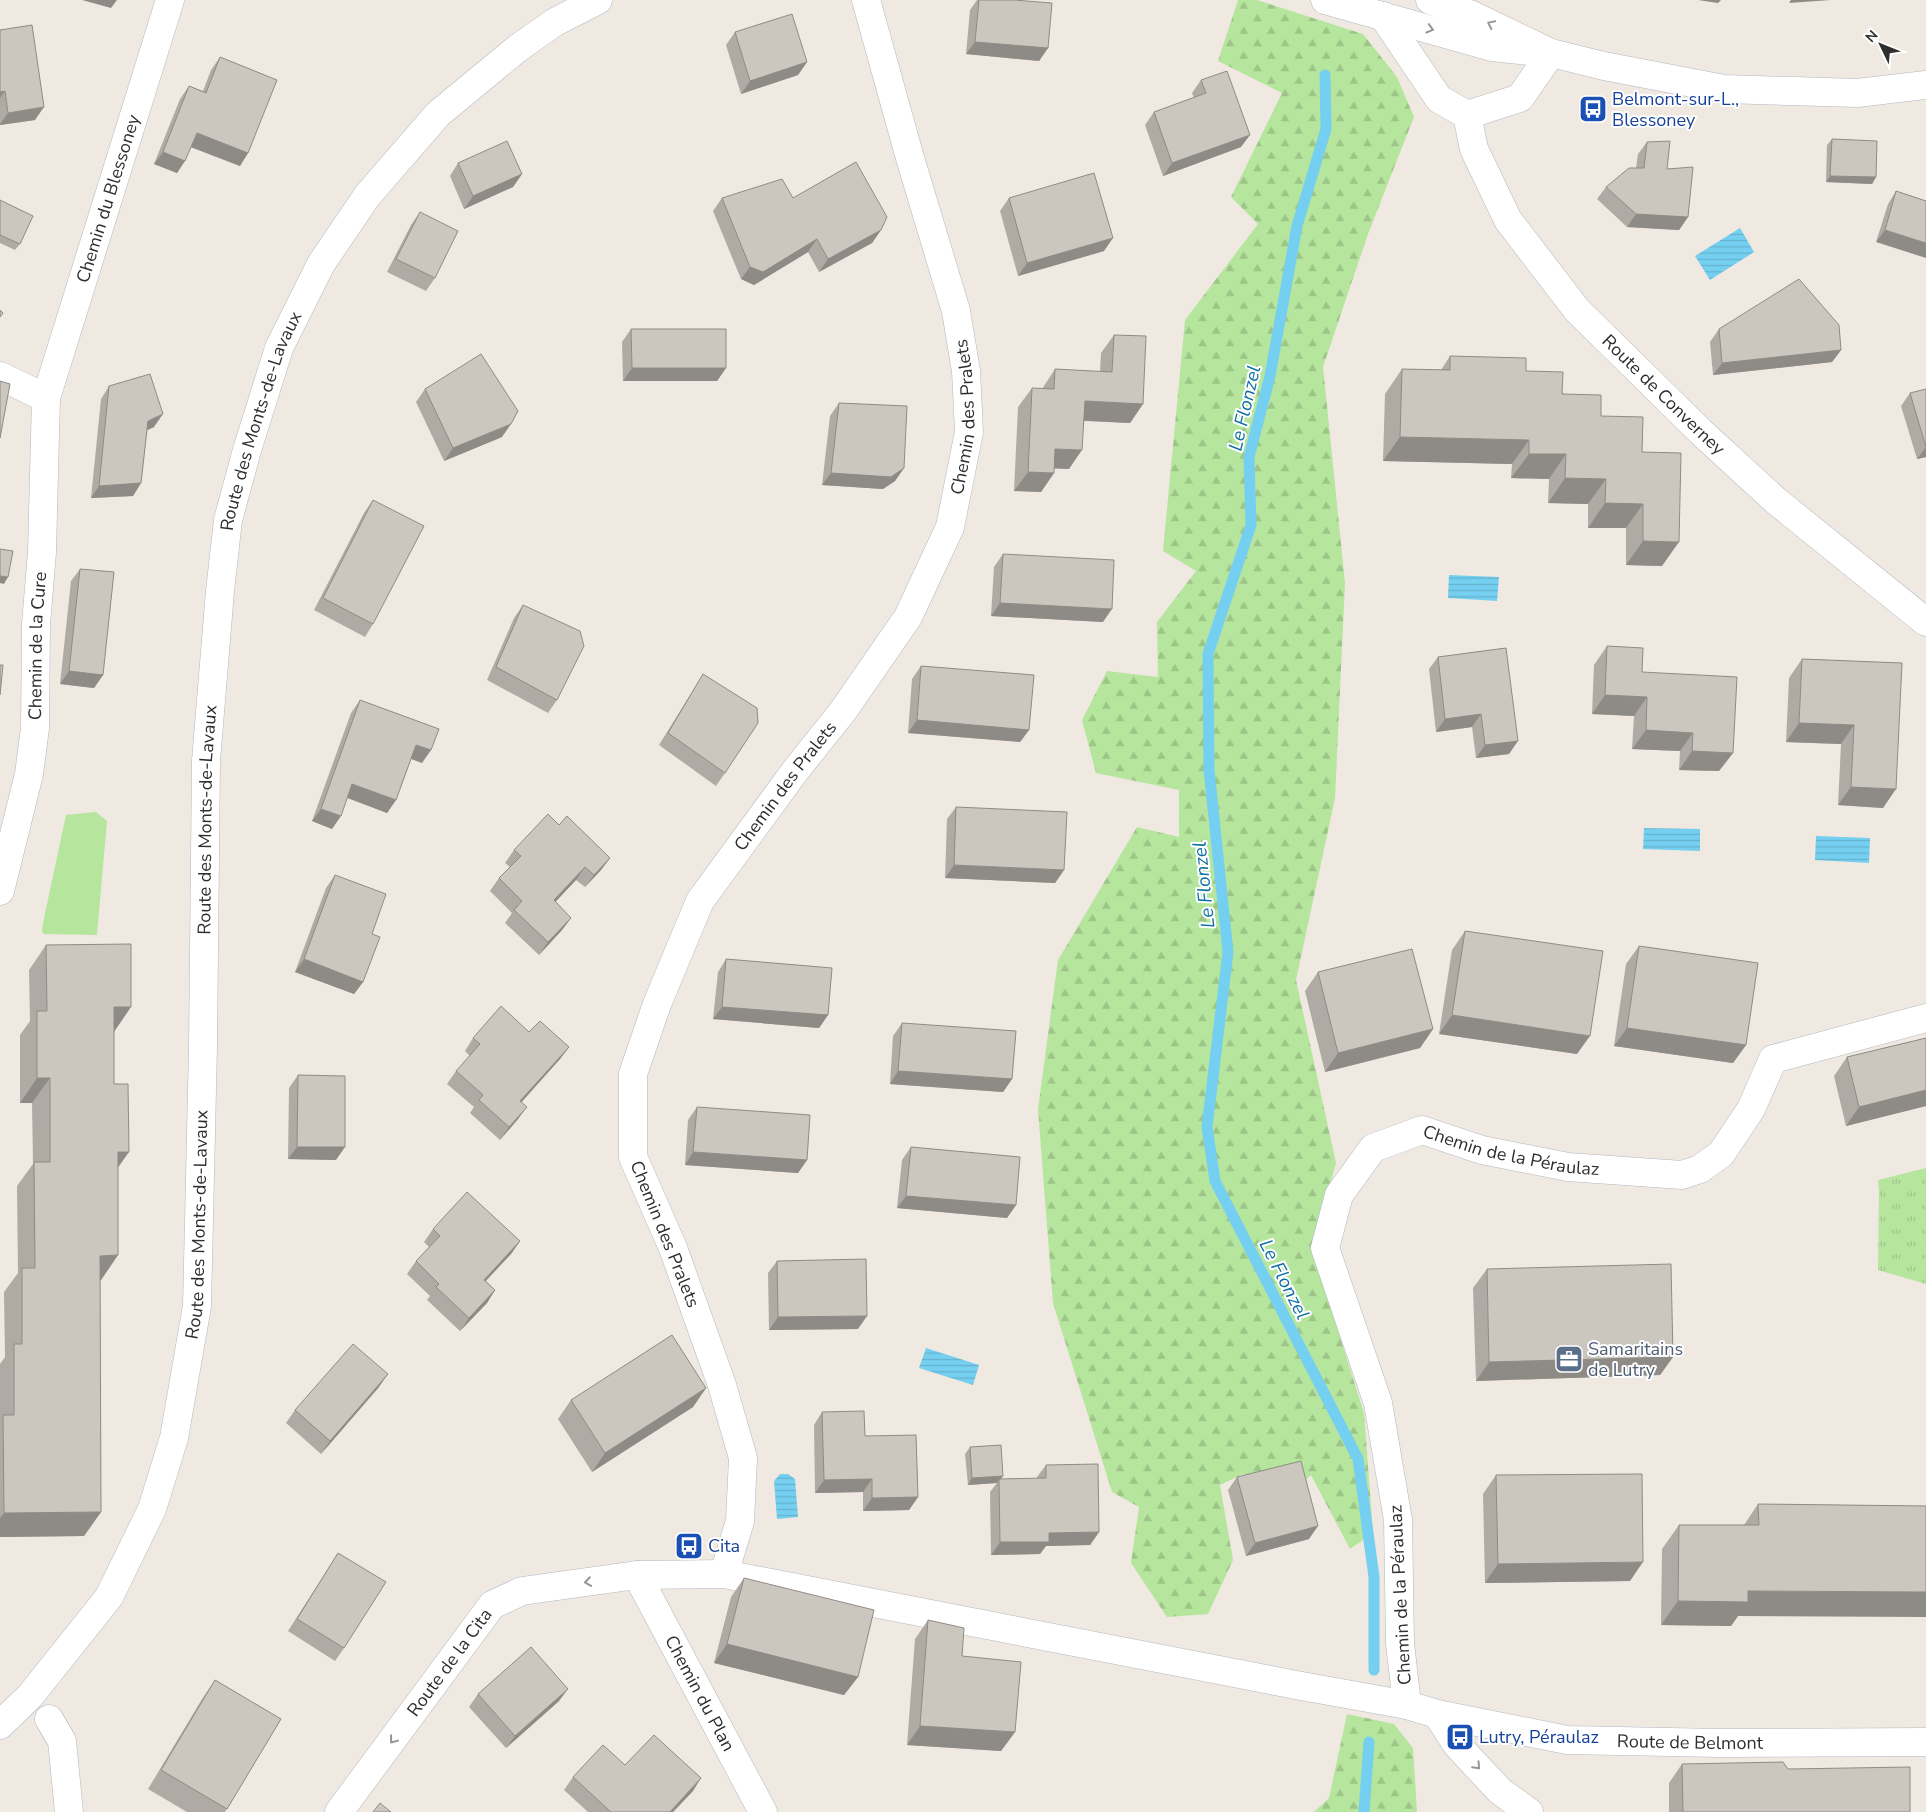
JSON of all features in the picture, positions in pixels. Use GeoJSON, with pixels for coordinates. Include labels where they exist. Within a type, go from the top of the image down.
{"type":"FeatureCollection","features":[{"type":"Feature","properties":{"kind":"street","name":"Chemin du Blessoney"},"geometry":{"type":"LineString","coordinates":[[46,398],[170,0]]}},
{"type":"Feature","properties":{"kind":"street","name":"Route des Monts-de-Lavaux"},"geometry":{"type":"LineString","coordinates":[[0,1725],[30,1696],[109,1597],[152,1509],[174,1438],[198,1306],[206,761],[220,591],[228,520],[247,450],[279,348],[321,264],[367,196],[438,114],[518,48],[555,22],[598,0]]}},
{"type":"Feature","properties":{"kind":"street","name":"Chemin des Pralets"},"geometry":{"type":"LineString","coordinates":[[724,1574],[740,1521],[743,1458],[722,1386],[677,1258],[633,1157],[633,1074],[657,1004],[700,901],[795,771],[843,711],[908,617],[950,527],[969,432],[966,371],[956,312],[907,149],[866,0]]}},
{"type":"Feature","properties":{"kind":"street"},"geometry":{"type":"LineString","coordinates":[[1325,0],[1492,47],[1551,54],[1724,89],[1857,93],[1926,85]]}},
{"type":"Feature","properties":{"kind":"street"},"geometry":{"type":"LineString","coordinates":[[1430,0],[1472,15],[1551,54]]}},
{"type":"Feature","properties":{"kind":"street"},"geometry":{"type":"LineString","coordinates":[[1383,16],[1439,98],[1468,115],[1520,98],[1551,54]]}},
{"type":"Feature","properties":{"kind":"street","name":"Route de Converney"},"geometry":{"type":"LineString","coordinates":[[1468,115],[1474,149],[1508,220],[1577,310],[1701,432],[1775,500],[1926,622]]}},
{"type":"Feature","properties":{"kind":"street"},"geometry":{"type":"LineString","coordinates":[[0,376],[46,398]]}},
{"type":"Feature","properties":{"kind":"street","name":"Chemin de la Cure"},"geometry":{"type":"LineString","coordinates":[[0,891],[29,774],[34,728],[36,624],[42,552],[46,398]]}},
{"type":"Feature","properties":{"kind":"street","name":"Chemin de la Péraulaz"},"geometry":{"type":"LineString","coordinates":[[1407,1705],[1400,1643],[1398,1520],[1382,1422],[1378,1403],[1325,1248],[1339,1195],[1373,1148],[1422,1130],[1482,1150],[1568,1167],[1682,1174],[1700,1169],[1721,1154],[1751,1109],[1773,1059],[1926,1018]]}},
{"type":"Feature","properties":{"kind":"street","name":"Route de la Cita"},"geometry":{"type":"LineString","coordinates":[[339,1812],[492,1605],[522,1591],[637,1575],[724,1574]]}},
{"type":"Feature","properties":{"kind":"street","name":"Route de Belmont"},"geometry":{"type":"LineString","coordinates":[[724,1574],[1407,1705],[1437,1714],[1567,1740],[1720,1743],[1926,1742]]}},
{"type":"Feature","properties":{"kind":"street","name":"Chemin du Plan"},"geometry":{"type":"LineString","coordinates":[[637,1575],[763,1812]]}},
{"type":"Feature","properties":{"kind":"street"},"geometry":{"type":"LineString","coordinates":[[1437,1714],[1457,1745],[1500,1790],[1529,1812]]}},
{"type":"Feature","properties":{"kind":"street"},"geometry":{"type":"LineString","coordinates":[[49,1718],[62,1741],[68,1812]]}},
{"type":"Feature","properties":{"kind":"green space"},"geometry":{"type":"Polygon","coordinates":[[[1238,0],[1257,0],[1363,34],[1397,77],[1414,117],[1368,234],[1323,367],[1345,583],[1335,798],[1296,980],[1336,1163],[1312,1249],[1364,1413],[1373,1533],[1350,1549],[1311,1475],[1288,1498],[1254,1502],[1243,1474],[1220,1485],[1233,1560],[1208,1614],[1167,1617],[1131,1563],[1139,1507],[1112,1492],[1053,1303],[1038,1109],[1058,960],[1137,827],[1179,837],[1179,790],[1096,773],[1082,720],[1107,671],[1158,677],[1157,622],[1196,571],[1163,551],[1185,320],[1258,224],[1231,197],[1282,93],[1218,61],[1238,0]]]}},
{"type":"Feature","properties":{"kind":"green space"},"geometry":{"type":"Polygon","coordinates":[[[96,812],[107,821],[97,935],[44,934],[42,931],[43,923],[66,815],[96,812]]]}},
{"type":"Feature","properties":{"kind":"green space"},"geometry":{"type":"Polygon","coordinates":[[[1926,1168],[1926,1284],[1878,1270],[1878,1180],[1926,1168]]]}},
{"type":"Feature","properties":{"kind":"green space"},"geometry":{"type":"Polygon","coordinates":[[[1347,1714],[1394,1724],[1413,1748],[1417,1812],[1314,1812],[1329,1798],[1347,1714]]]}},
{"type":"Feature","properties":{"kind":"water"},"geometry":{"type":"Polygon","coordinates":[[[1740,228],[1754,252],[1710,280],[1695,256],[1740,228]]]}},
{"type":"Feature","properties":{"kind":"water"},"geometry":{"type":"Polygon","coordinates":[[[1449,575],[1499,577],[1497,601],[1448,598],[1449,575]]]}},
{"type":"Feature","properties":{"kind":"water"},"geometry":{"type":"Polygon","coordinates":[[[1644,828],[1700,829],[1700,851],[1643,849],[1644,828]]]}},
{"type":"Feature","properties":{"kind":"water"},"geometry":{"type":"Polygon","coordinates":[[[1816,836],[1870,838],[1869,863],[1815,860],[1816,836]]]}},
{"type":"Feature","properties":{"kind":"water"},"geometry":{"type":"Polygon","coordinates":[[[926,1348],[979,1365],[973,1385],[919,1368],[926,1348]]]}},
{"type":"Feature","properties":{"kind":"water"},"geometry":{"type":"Polygon","coordinates":[[[780,1474],[788,1474],[795,1479],[798,1517],[777,1519],[774,1481],[780,1474]]]}},
{"type":"Feature","properties":{"kind":"building"},"geometry":{"type":"Polygon","coordinates":[[[979,0],[1052,3],[1048,48],[975,42],[979,0]]]}},
{"type":"Feature","properties":{"kind":"building"},"geometry":{"type":"Polygon","coordinates":[[[792,14],[807,62],[750,81],[735,32],[792,14]]]}},
{"type":"Feature","properties":{"kind":"building"},"geometry":{"type":"Polygon","coordinates":[[[32,25],[44,107],[8,113],[5,91],[0,92],[0,30],[32,25]]]}},
{"type":"Feature","properties":{"kind":"building"},"geometry":{"type":"Polygon","coordinates":[[[220,57],[277,80],[248,153],[197,133],[185,161],[163,152],[189,86],[206,93],[220,57]]]}},
{"type":"Feature","properties":{"kind":"building"},"geometry":{"type":"Polygon","coordinates":[[[1227,71],[1250,135],[1172,163],[1154,112],[1206,93],[1201,80],[1227,71]]]}},
{"type":"Feature","properties":{"kind":"building"},"geometry":{"type":"Polygon","coordinates":[[[1832,139],[1877,141],[1876,177],[1830,176],[1832,139]]]}},
{"type":"Feature","properties":{"kind":"building"},"geometry":{"type":"Polygon","coordinates":[[[507,141],[522,174],[473,196],[458,163],[507,141]]]}},
{"type":"Feature","properties":{"kind":"building"},"geometry":{"type":"Polygon","coordinates":[[[1670,141],[1667,169],[1693,167],[1688,217],[1636,214],[1606,187],[1629,168],[1644,168],[1647,142],[1670,141]]]}},
{"type":"Feature","properties":{"kind":"building"},"geometry":{"type":"Polygon","coordinates":[[[856,162],[887,217],[881,230],[828,259],[817,239],[763,272],[750,267],[722,198],[782,179],[793,198],[856,162]]]}},
{"type":"Feature","properties":{"kind":"building"},"geometry":{"type":"Polygon","coordinates":[[[1094,173],[1113,238],[1027,263],[1009,198],[1094,173]]]}},
{"type":"Feature","properties":{"kind":"building"},"geometry":{"type":"Polygon","coordinates":[[[1896,191],[1926,201],[1926,243],[1885,230],[1896,191]]]}},
{"type":"Feature","properties":{"kind":"building"},"geometry":{"type":"Polygon","coordinates":[[[0,200],[33,216],[20,244],[0,235],[0,200]]]}},
{"type":"Feature","properties":{"kind":"building"},"geometry":{"type":"Polygon","coordinates":[[[420,212],[458,231],[435,278],[396,259],[420,212]]]}},
{"type":"Feature","properties":{"kind":"building"},"geometry":{"type":"Polygon","coordinates":[[[1799,279],[1839,325],[1841,350],[1722,363],[1719,329],[1799,279]]]}},
{"type":"Feature","properties":{"kind":"building"},"geometry":{"type":"Polygon","coordinates":[[[631,329],[726,329],[726,368],[632,368],[631,329]]]}},
{"type":"Feature","properties":{"kind":"building"},"geometry":{"type":"Polygon","coordinates":[[[1114,335],[1146,336],[1143,404],[1085,401],[1082,450],[1055,449],[1054,473],[1028,472],[1032,388],[1054,389],[1055,369],[1112,372],[1114,335]]]}},
{"type":"Feature","properties":{"kind":"building"},"geometry":{"type":"Polygon","coordinates":[[[481,354],[518,411],[511,424],[453,448],[425,389],[481,354]]]}},
{"type":"Feature","properties":{"kind":"building"},"geometry":{"type":"Polygon","coordinates":[[[1450,356],[1526,358],[1526,371],[1563,372],[1562,394],[1601,395],[1601,416],[1643,417],[1642,452],[1681,453],[1679,542],[1643,541],[1643,504],[1605,503],[1606,479],[1565,478],[1566,454],[1529,454],[1529,440],[1400,437],[1402,369],[1450,370],[1450,356]]]}},
{"type":"Feature","properties":{"kind":"building"},"geometry":{"type":"Polygon","coordinates":[[[150,374],[163,414],[148,421],[141,483],[99,486],[109,386],[150,374]]]}},
{"type":"Feature","properties":{"kind":"building"},"geometry":{"type":"Polygon","coordinates":[[[0,381],[10,384],[0,438],[0,381]]]}},
{"type":"Feature","properties":{"kind":"building"},"geometry":{"type":"Polygon","coordinates":[[[1926,389],[1926,447],[1910,393],[1926,389]]]}},
{"type":"Feature","properties":{"kind":"building"},"geometry":{"type":"Polygon","coordinates":[[[839,403],[907,406],[904,468],[891,477],[831,473],[839,403]]]}},
{"type":"Feature","properties":{"kind":"building"},"geometry":{"type":"Polygon","coordinates":[[[373,500],[424,526],[373,624],[323,598],[373,500]]]}},
{"type":"Feature","properties":{"kind":"building"},"geometry":{"type":"Polygon","coordinates":[[[0,549],[13,551],[8,577],[0,576],[0,549]]]}},
{"type":"Feature","properties":{"kind":"building"},"geometry":{"type":"Polygon","coordinates":[[[1003,554],[1114,560],[1112,609],[1000,603],[1003,554]]]}},
{"type":"Feature","properties":{"kind":"building"},"geometry":{"type":"Polygon","coordinates":[[[80,569],[114,572],[103,675],[69,671],[80,569]]]}},
{"type":"Feature","properties":{"kind":"building"},"geometry":{"type":"Polygon","coordinates":[[[523,605],[580,631],[584,646],[557,700],[496,667],[523,605]]]}},
{"type":"Feature","properties":{"kind":"building"},"geometry":{"type":"Polygon","coordinates":[[[1607,646],[1643,648],[1642,672],[1737,677],[1733,753],[1692,751],[1693,733],[1646,730],[1647,697],[1605,695],[1607,646]]]}},
{"type":"Feature","properties":{"kind":"building"},"geometry":{"type":"Polygon","coordinates":[[[1506,648],[1518,741],[1485,745],[1481,714],[1445,719],[1438,657],[1506,648]]]}},
{"type":"Feature","properties":{"kind":"building"},"geometry":{"type":"Polygon","coordinates":[[[1802,659],[1902,663],[1896,789],[1851,787],[1854,725],[1799,723],[1802,659]]]}},
{"type":"Feature","properties":{"kind":"building"},"geometry":{"type":"Polygon","coordinates":[[[0,665],[3,665],[0,695],[0,665]]]}},
{"type":"Feature","properties":{"kind":"building"},"geometry":{"type":"Polygon","coordinates":[[[921,666],[1034,675],[1029,730],[917,720],[921,666]]]}},
{"type":"Feature","properties":{"kind":"building"},"geometry":{"type":"Polygon","coordinates":[[[703,674],[757,708],[758,723],[725,773],[668,733],[703,674]]]}},
{"type":"Feature","properties":{"kind":"building"},"geometry":{"type":"Polygon","coordinates":[[[360,700],[439,729],[431,750],[416,745],[396,800],[352,784],[341,816],[321,809],[360,700]]]}},
{"type":"Feature","properties":{"kind":"building"},"geometry":{"type":"Polygon","coordinates":[[[956,807],[1067,812],[1064,870],[954,865],[956,807]]]}},
{"type":"Feature","properties":{"kind":"building"},"geometry":{"type":"Polygon","coordinates":[[[548,814],[559,825],[567,816],[610,858],[594,875],[585,867],[554,900],[571,918],[548,942],[514,910],[522,901],[499,878],[521,856],[514,850],[548,814]]]}},
{"type":"Feature","properties":{"kind":"building"},"geometry":{"type":"Polygon","coordinates":[[[335,875],[386,894],[372,934],[380,937],[363,982],[304,959],[335,875]]]}},
{"type":"Feature","properties":{"kind":"building"},"geometry":{"type":"Polygon","coordinates":[[[1465,931],[1603,951],[1590,1036],[1452,1015],[1465,931]]]}},
{"type":"Feature","properties":{"kind":"building"},"geometry":{"type":"Polygon","coordinates":[[[131,944],[131,1007],[114,1007],[114,1084],[128,1084],[129,1152],[118,1152],[118,1255],[100,1256],[101,1512],[4,1513],[3,1415],[14,1415],[14,1344],[22,1344],[22,1268],[35,1268],[34,1162],[50,1162],[50,1078],[37,1078],[37,1011],[47,1011],[46,945],[131,944]]]}},
{"type":"Feature","properties":{"kind":"building"},"geometry":{"type":"Polygon","coordinates":[[[1639,946],[1758,963],[1746,1045],[1627,1028],[1639,946]]]}},
{"type":"Feature","properties":{"kind":"building"},"geometry":{"type":"Polygon","coordinates":[[[1412,949],[1433,1029],[1338,1053],[1318,972],[1412,949]]]}},
{"type":"Feature","properties":{"kind":"building"},"geometry":{"type":"Polygon","coordinates":[[[726,959],[832,968],[828,1015],[722,1007],[726,959]]]}},
{"type":"Feature","properties":{"kind":"building"},"geometry":{"type":"Polygon","coordinates":[[[501,1006],[529,1032],[540,1021],[569,1047],[520,1101],[527,1107],[509,1127],[479,1100],[483,1095],[456,1071],[480,1044],[473,1038],[501,1006]]]}},
{"type":"Feature","properties":{"kind":"building"},"geometry":{"type":"Polygon","coordinates":[[[902,1023],[1016,1031],[1012,1079],[898,1071],[902,1023]]]}},
{"type":"Feature","properties":{"kind":"building"},"geometry":{"type":"Polygon","coordinates":[[[1926,1038],[1926,1090],[1859,1107],[1847,1057],[1926,1038]]]}},
{"type":"Feature","properties":{"kind":"building"},"geometry":{"type":"Polygon","coordinates":[[[298,1075],[345,1076],[345,1147],[297,1147],[298,1075]]]}},
{"type":"Feature","properties":{"kind":"building"},"geometry":{"type":"Polygon","coordinates":[[[697,1107],[810,1115],[807,1160],[693,1152],[697,1107]]]}},
{"type":"Feature","properties":{"kind":"building"},"geometry":{"type":"Polygon","coordinates":[[[911,1147],[1020,1157],[1016,1205],[906,1196],[911,1147]]]}},
{"type":"Feature","properties":{"kind":"building"},"geometry":{"type":"Polygon","coordinates":[[[467,1192],[520,1241],[484,1280],[495,1290],[469,1318],[436,1287],[439,1284],[416,1261],[440,1236],[433,1229],[467,1192]]]}},
{"type":"Feature","properties":{"kind":"building"},"geometry":{"type":"Polygon","coordinates":[[[866,1259],[867,1316],[778,1317],[777,1261],[866,1259]]]}},
{"type":"Feature","properties":{"kind":"building"},"geometry":{"type":"Polygon","coordinates":[[[1671,1264],[1673,1357],[1489,1362],[1487,1269],[1671,1264]]]}},
{"type":"Feature","properties":{"kind":"building"},"geometry":{"type":"Polygon","coordinates":[[[672,1335],[706,1388],[605,1453],[571,1400],[672,1335]]]}},
{"type":"Feature","properties":{"kind":"building"},"geometry":{"type":"Polygon","coordinates":[[[353,1344],[388,1374],[330,1441],[295,1410],[353,1344]]]}},
{"type":"Feature","properties":{"kind":"building"},"geometry":{"type":"Polygon","coordinates":[[[864,1411],[865,1436],[916,1435],[918,1497],[872,1498],[872,1479],[824,1480],[822,1412],[864,1411]]]}},
{"type":"Feature","properties":{"kind":"building"},"geometry":{"type":"Polygon","coordinates":[[[1001,1445],[1003,1476],[972,1478],[970,1447],[1001,1445]]]}},
{"type":"Feature","properties":{"kind":"building"},"geometry":{"type":"Polygon","coordinates":[[[1301,1461],[1318,1526],[1255,1543],[1237,1477],[1301,1461]]]}},
{"type":"Feature","properties":{"kind":"building"},"geometry":{"type":"Polygon","coordinates":[[[1098,1464],[1099,1532],[1049,1533],[1049,1542],[1000,1542],[999,1479],[1046,1478],[1046,1465],[1098,1464]]]}},
{"type":"Feature","properties":{"kind":"building"},"geometry":{"type":"Polygon","coordinates":[[[1642,1474],[1643,1562],[1498,1564],[1496,1475],[1642,1474]]]}},
{"type":"Feature","properties":{"kind":"building"},"geometry":{"type":"Polygon","coordinates":[[[1758,1504],[1926,1506],[1926,1592],[1748,1591],[1748,1602],[1678,1601],[1679,1525],[1759,1525],[1758,1504]]]}},
{"type":"Feature","properties":{"kind":"building"},"geometry":{"type":"Polygon","coordinates":[[[338,1553],[386,1582],[344,1648],[297,1619],[338,1553]]]}},
{"type":"Feature","properties":{"kind":"building"},"geometry":{"type":"Polygon","coordinates":[[[744,1578],[874,1610],[858,1677],[727,1644],[744,1578]]]}},
{"type":"Feature","properties":{"kind":"building"},"geometry":{"type":"Polygon","coordinates":[[[928,1620],[964,1628],[962,1656],[1021,1662],[1015,1732],[920,1726],[928,1620]]]}},
{"type":"Feature","properties":{"kind":"building"},"geometry":{"type":"Polygon","coordinates":[[[531,1647],[568,1689],[515,1736],[478,1694],[531,1647]]]}},
{"type":"Feature","properties":{"kind":"building"},"geometry":{"type":"Polygon","coordinates":[[[215,1680],[281,1719],[227,1809],[161,1770],[215,1680]]]}},
{"type":"Feature","properties":{"kind":"building"},"geometry":{"type":"Polygon","coordinates":[[[654,1735],[701,1778],[670,1812],[611,1812],[573,1777],[603,1745],[625,1765],[654,1735]]]}},
{"type":"Feature","properties":{"kind":"building"},"geometry":{"type":"Polygon","coordinates":[[[1783,1762],[1788,1769],[1910,1767],[1910,1812],[1683,1812],[1682,1764],[1783,1762]]]}},
{"type":"Feature","properties":{"kind":"building"},"geometry":{"type":"Polygon","coordinates":[[[380,1803],[391,1812],[373,1812],[380,1803]]]}},
{"type":"Feature","properties":{"kind":"waterway","name":"Le Flonzel"},"geometry":{"type":"LineString","coordinates":[[1325,75],[1326,129],[1297,226],[1270,376],[1249,457],[1251,525],[1208,654],[1209,770],[1228,952],[1207,1127],[1215,1181],[1358,1459],[1374,1577],[1374,1670]]}},
{"type":"Feature","properties":{"kind":"waterway","name":"Le Flonzel"},"geometry":{"type":"LineString","coordinates":[[1364,1812],[1369,1742]]}},
{"type":"Feature","properties":{"kind":"place","name":"Belmont-sur-L., Blessoney"},"geometry":{"type":"Point","coordinates":[1593,109]}},
{"type":"Feature","properties":{"kind":"place","name":"Samaritains de Lutry"},"geometry":{"type":"Point","coordinates":[1569,1359]}},
{"type":"Feature","properties":{"kind":"place","name":"Cita"},"geometry":{"type":"Point","coordinates":[689,1546]}},
{"type":"Feature","properties":{"kind":"place","name":"Lutry, Péraulaz"},"geometry":{"type":"Point","coordinates":[1460,1737]}}]}
